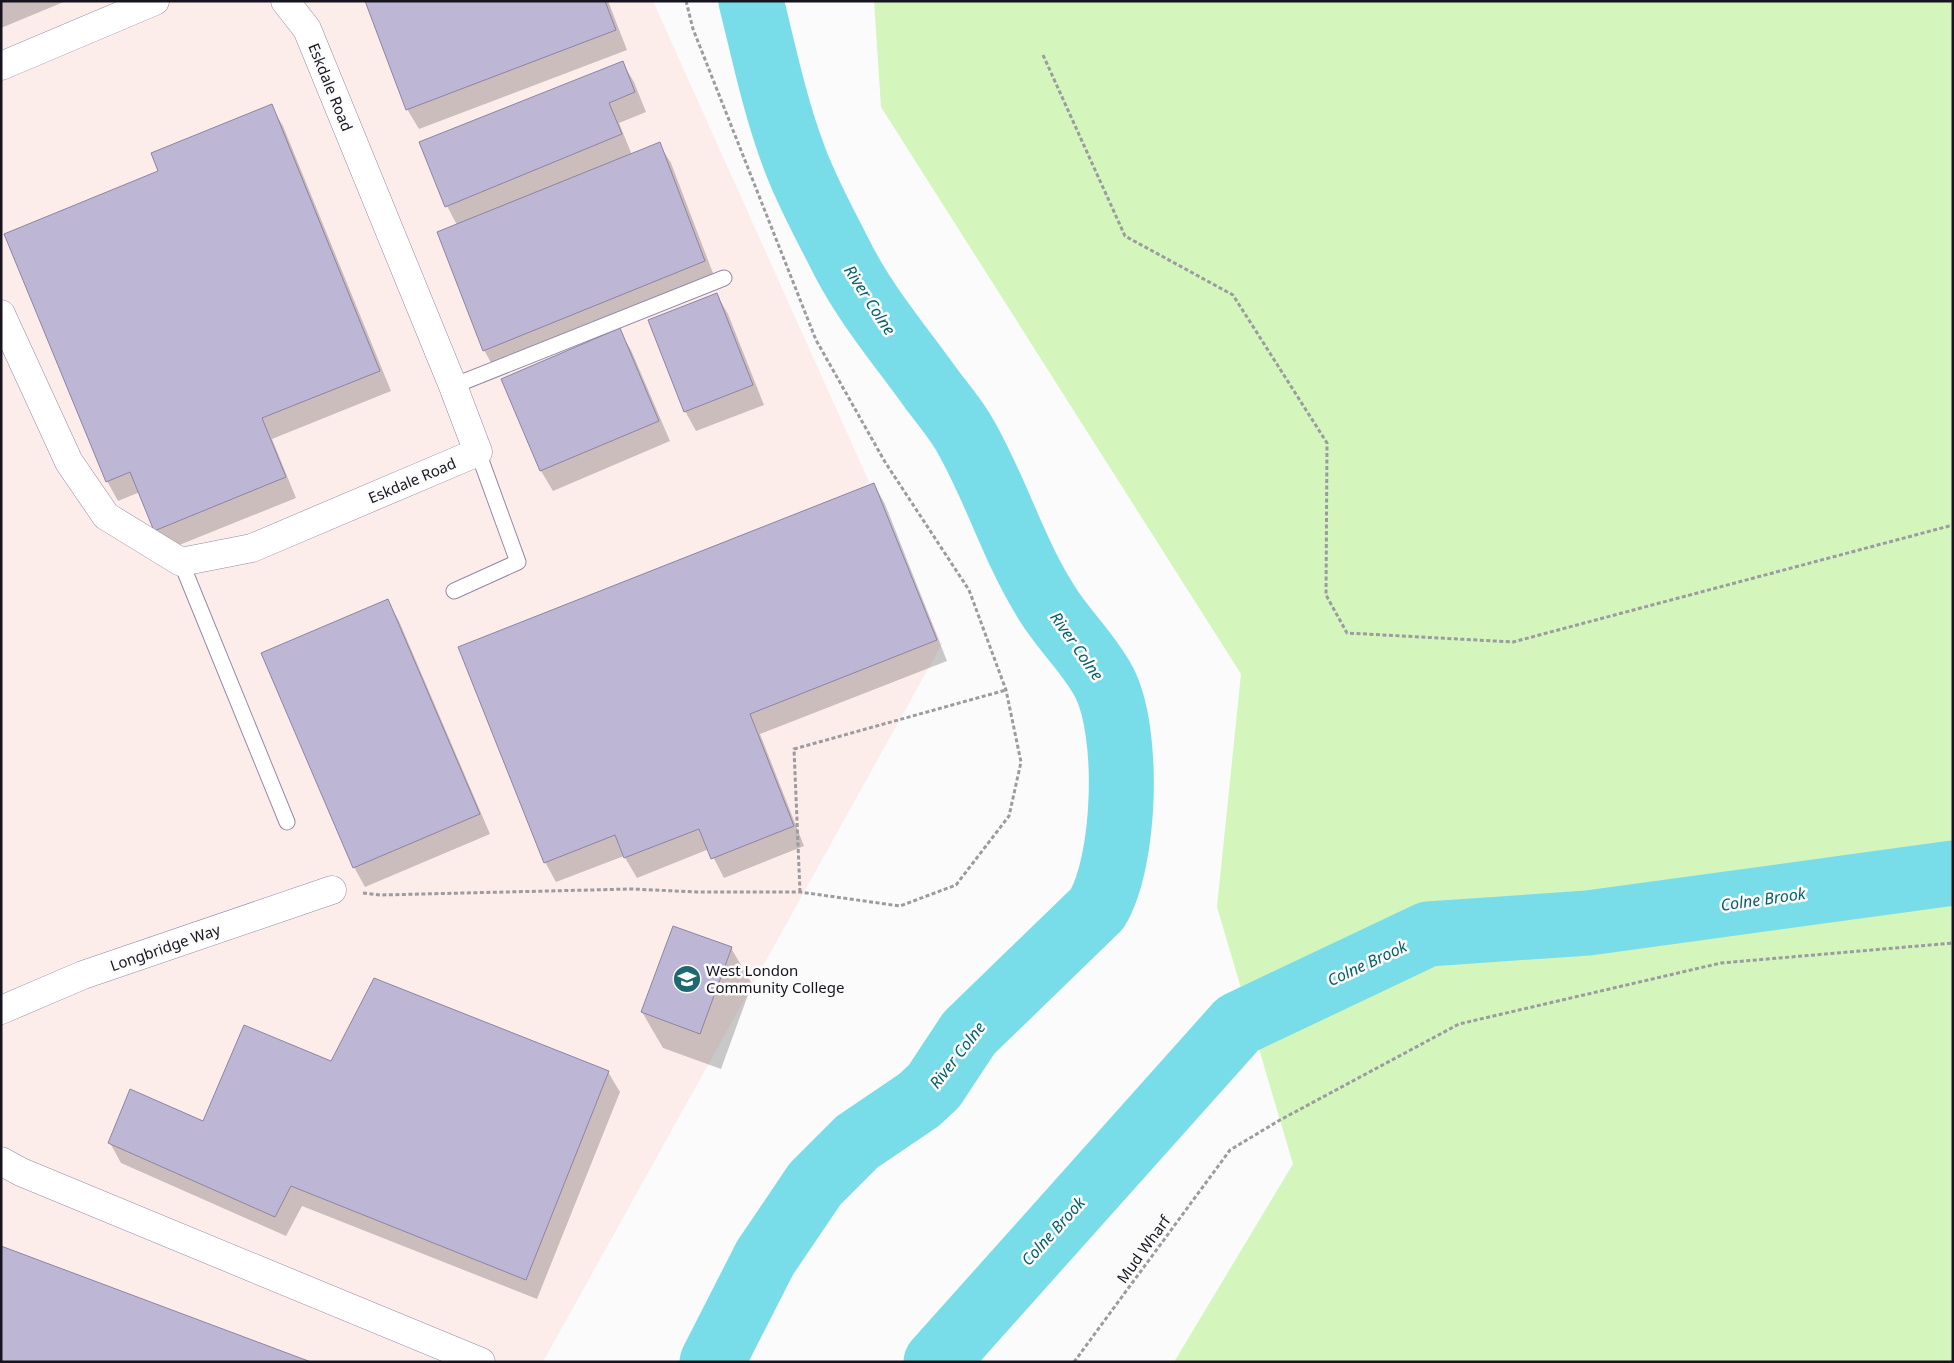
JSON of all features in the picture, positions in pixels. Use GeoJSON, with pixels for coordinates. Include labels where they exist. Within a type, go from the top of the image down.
{"type":"FeatureCollection","features":[{"type":"Feature","properties":{"kind":"street"},"geometry":{"type":"LineString","coordinates":[[1,66],[155,1]]}},
{"type":"Feature","properties":{"kind":"street","name":"Eskdale Road"},"geometry":{"type":"LineString","coordinates":[[181,562],[252,548],[478,452],[453,386],[307,29],[285,1]]}},
{"type":"Feature","properties":{"kind":"street"},"geometry":{"type":"LineString","coordinates":[[1,314],[69,462],[106,516],[181,562]]}},
{"type":"Feature","properties":{"kind":"street","name":"Longbridge Way"},"geometry":{"type":"LineString","coordinates":[[1,1010],[83,974],[332,890]]}},
{"type":"Feature","properties":{"kind":"street"},"geometry":{"type":"LineString","coordinates":[[1,1162],[21,1172],[481,1362]]}},
{"type":"Feature","properties":{"kind":"lane"},"geometry":{"type":"LineString","coordinates":[[453,386],[724,278]]}},
{"type":"Feature","properties":{"kind":"lane"},"geometry":{"type":"LineString","coordinates":[[454,591],[518,562],[478,452]]}},
{"type":"Feature","properties":{"kind":"lane"},"geometry":{"type":"LineString","coordinates":[[181,562],[287,822]]}},
{"type":"Feature","properties":{"kind":"path"},"geometry":{"type":"LineString","coordinates":[[380,895],[632,889],[697,892],[800,892],[900,906],[956,885],[1008,816],[1021,762],[1006,690],[969,590],[885,462],[816,340],[693,29],[686,1]]}},
{"type":"Feature","properties":{"kind":"path"},"geometry":{"type":"LineString","coordinates":[[1043,55],[1125,236],[1233,295],[1327,443],[1326,595],[1347,633],[1513,642],[1953,525]]}},
{"type":"Feature","properties":{"kind":"path"},"geometry":{"type":"LineString","coordinates":[[800,892],[794,749],[1006,690]]}},
{"type":"Feature","properties":{"kind":"path","name":"Mud Wharf"},"geometry":{"type":"LineString","coordinates":[[1074,1362],[1230,1150],[1280,1120],[1459,1024],[1722,963],[1953,943]]}},
{"type":"Feature","properties":{"kind":"shaded area"},"geometry":{"type":"Polygon","coordinates":[[[1,1],[653,1],[942,644],[543,1362],[1,1362],[1,1]]]}},
{"type":"Feature","properties":{"kind":"green space"},"geometry":{"type":"Polygon","coordinates":[[[874,1],[1953,1],[1953,1362],[1174,1362],[1293,1164],[1217,907],[1241,674],[881,107],[874,1]]]}},
{"type":"Feature","properties":{"kind":"building"},"geometry":{"type":"Polygon","coordinates":[[[365,1],[605,1],[616,30],[406,110],[365,1]]]}},
{"type":"Feature","properties":{"kind":"building"},"geometry":{"type":"Polygon","coordinates":[[[623,61],[635,92],[609,103],[622,134],[445,207],[419,142],[623,61]]]}},
{"type":"Feature","properties":{"kind":"building"},"geometry":{"type":"Polygon","coordinates":[[[272,104],[380,371],[262,418],[286,477],[154,531],[130,472],[106,482],[4,234],[158,171],[151,153],[272,104]]]}},
{"type":"Feature","properties":{"kind":"building"},"geometry":{"type":"Polygon","coordinates":[[[660,142],[705,261],[483,351],[437,232],[660,142]]]}},
{"type":"Feature","properties":{"kind":"building"},"geometry":{"type":"Polygon","coordinates":[[[717,293],[753,385],[684,412],[648,320],[717,293]]]}},
{"type":"Feature","properties":{"kind":"building"},"geometry":{"type":"Polygon","coordinates":[[[620,328],[659,421],[540,471],[501,379],[620,328]]]}},
{"type":"Feature","properties":{"kind":"building"},"geometry":{"type":"Polygon","coordinates":[[[874,483],[937,640],[750,714],[794,826],[711,859],[699,829],[624,858],[615,835],[544,863],[458,647],[874,483]]]}},
{"type":"Feature","properties":{"kind":"building"},"geometry":{"type":"Polygon","coordinates":[[[388,599],[480,814],[353,868],[261,653],[388,599]]]}},
{"type":"Feature","properties":{"kind":"building","name":"West London Community College"},"geometry":{"type":"Polygon","coordinates":[[[673,926],[732,947],[700,1034],[641,1012],[673,926]]]}},
{"type":"Feature","properties":{"kind":"building"},"geometry":{"type":"Polygon","coordinates":[[[374,978],[609,1071],[526,1280],[291,1186],[275,1217],[108,1143],[130,1089],[203,1121],[244,1025],[331,1061],[374,978]]]}},
{"type":"Feature","properties":{"kind":"building"},"geometry":{"type":"Polygon","coordinates":[[[1,1246],[311,1362],[1,1362],[1,1246]]]}},
{"type":"Feature","properties":{"kind":"waterway","name":"River Colne"},"geometry":{"type":"LineString","coordinates":[[712,1362],[765,1258],[815,1184],[857,1142],[919,1100],[934,1086],[969,1033],[1097,909],[1107,888],[1114,860],[1119,829],[1121,796],[1121,763],[1118,732],[1112,704],[1104,682],[1098,671],[1052,611],[1033,580],[985,474],[963,432],[875,312],[844,262],[805,184],[787,138],[770,80],[751,1]]}},
{"type":"Feature","properties":{"kind":"waterway","name":"Colne Brook"},"geometry":{"type":"LineString","coordinates":[[936,1362],[1238,1024],[1428,934],[1588,923],[1953,873]]}},
{"type":"Feature","properties":{"kind":"place","name":"West London Community College"},"geometry":{"type":"Point","coordinates":[687,979]}}]}
